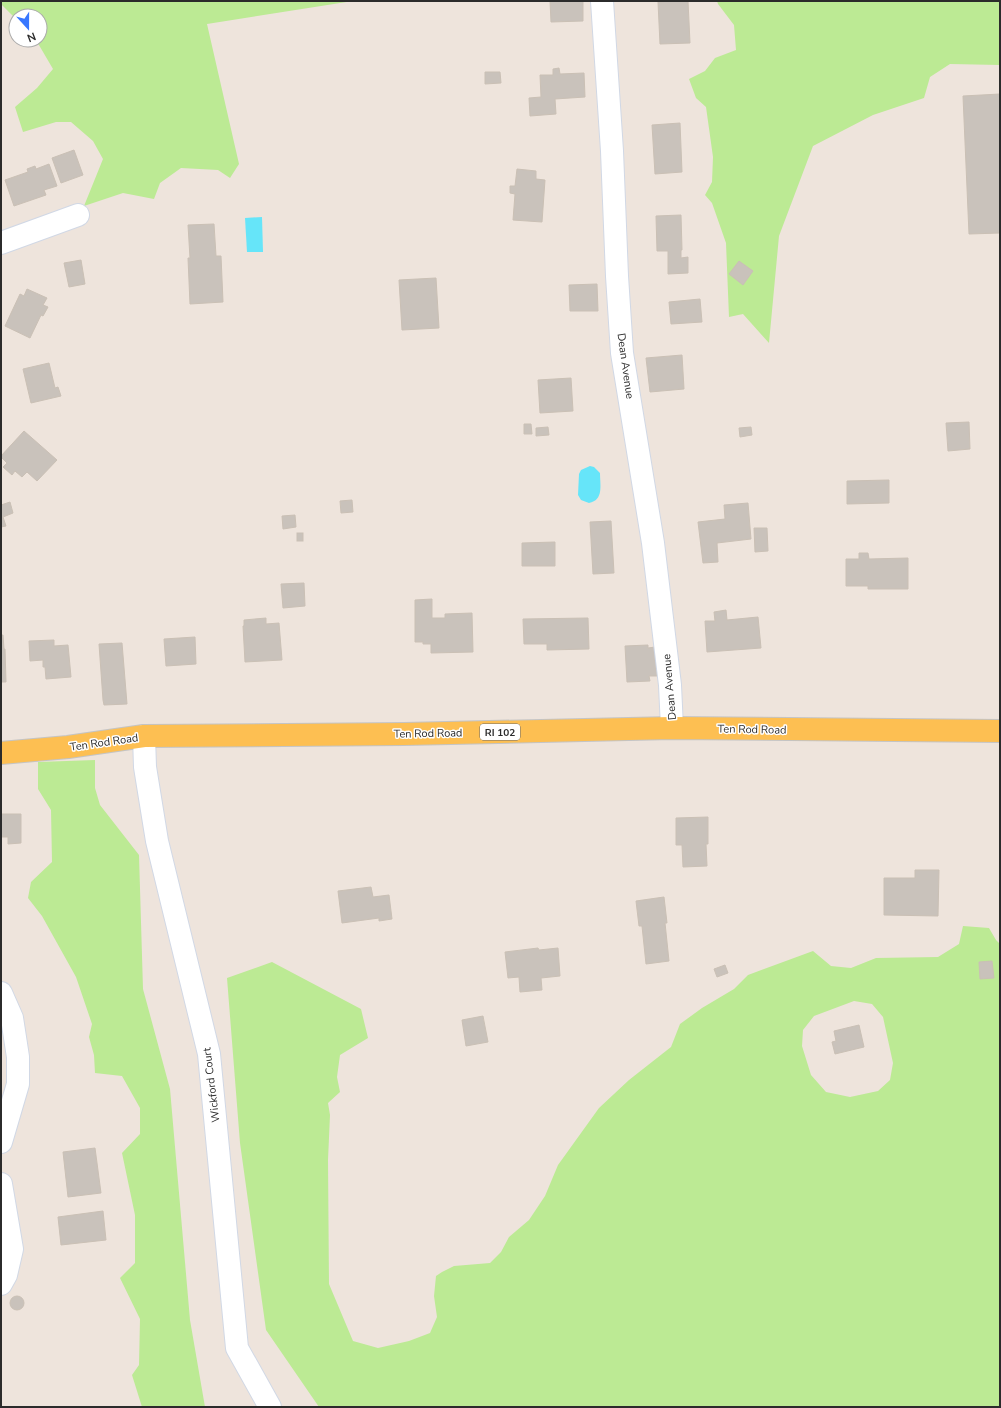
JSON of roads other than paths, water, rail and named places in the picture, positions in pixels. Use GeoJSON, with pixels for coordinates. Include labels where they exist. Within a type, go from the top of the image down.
{"type":"FeatureCollection","features":[{"type":"Feature","properties":{"kind":"main road","name":"Ten Rod Road"},"geometry":{"type":"LineString","coordinates":[[1,753],[68,747],[144,736],[404,734],[672,728],[1000,731]]}},
{"type":"Feature","properties":{"kind":"street","name":"Dean Avenue"},"geometry":{"type":"LineString","coordinates":[[602,1],[612,151],[622,353],[653,543],[670,685],[672,728]]}},
{"type":"Feature","properties":{"kind":"street"},"geometry":{"type":"LineString","coordinates":[[1,243],[78,215]]}},
{"type":"Feature","properties":{"kind":"street","name":"Wickford Court"},"geometry":{"type":"LineString","coordinates":[[144,736],[146,774],[157,841],[209,1054],[237,1348],[270,1407]]}},
{"type":"Feature","properties":{"kind":"street"},"geometry":{"type":"LineString","coordinates":[[1,993],[12,1018],[18,1057],[18,1084],[1,1142]]}},
{"type":"Feature","properties":{"kind":"street"},"geometry":{"type":"LineString","coordinates":[[1,1184],[12,1249],[6,1276],[1,1284]]}},
{"type":"Feature","properties":{"kind":"water"},"geometry":{"type":"Polygon","coordinates":[[[262,217],[263,252],[247,252],[245,218],[262,217]]]}},
{"type":"Feature","properties":{"kind":"water"},"geometry":{"type":"Polygon","coordinates":[[[590,466],[594,467],[600,473],[600,491],[597,499],[589,503],[581,500],[578,495],[579,474],[581,470],[590,466]]]}}]}
